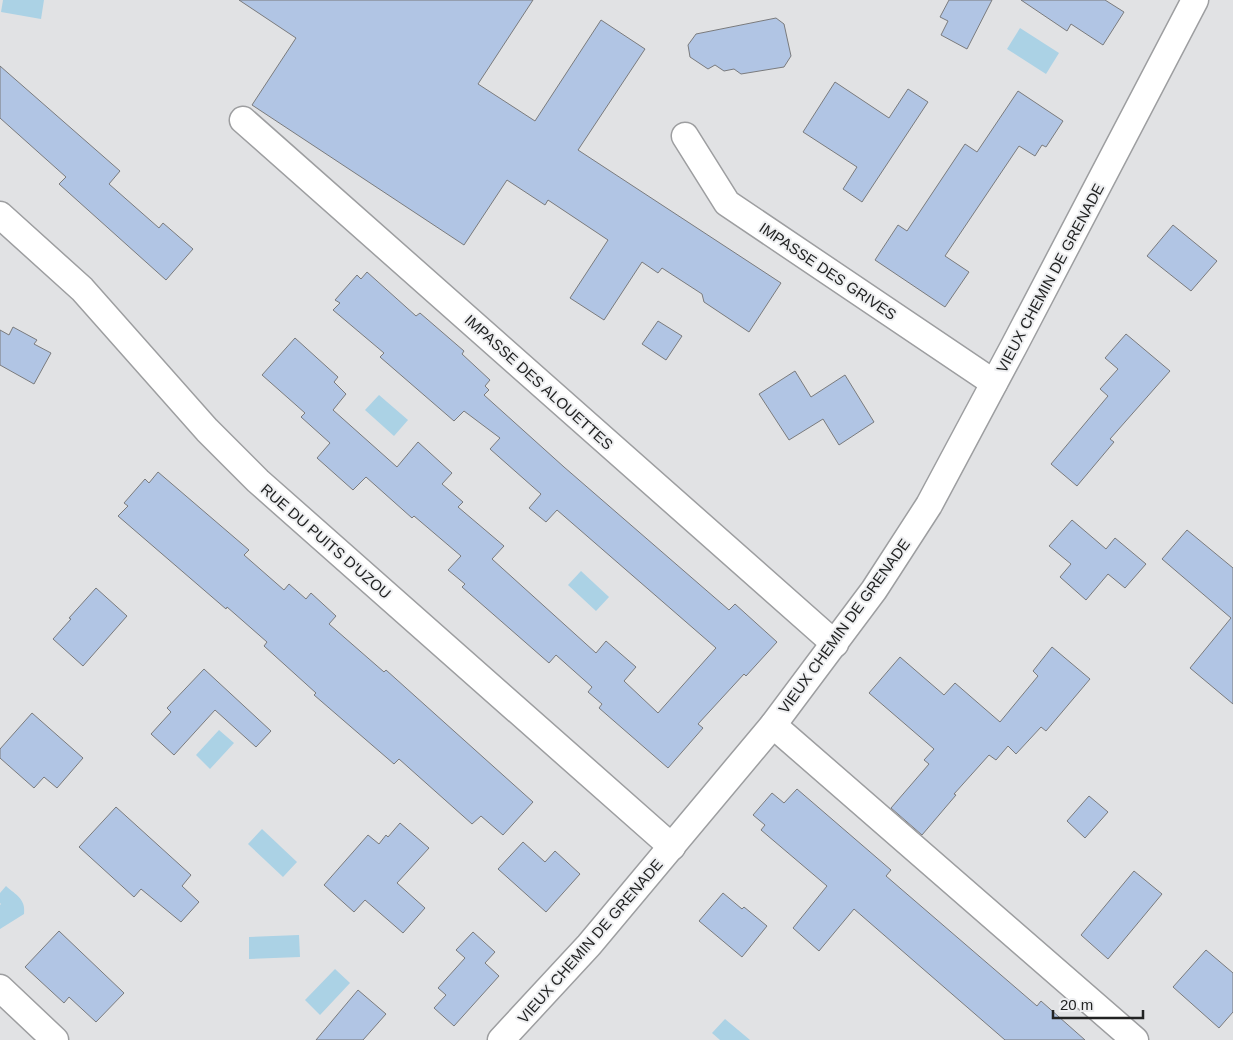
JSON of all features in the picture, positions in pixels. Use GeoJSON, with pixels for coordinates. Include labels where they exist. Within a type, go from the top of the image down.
{"type":"FeatureCollection","features":[{"type":"Feature","properties":{"kind":"street","name":"VIEUX CHEMIN DE GRENADE"},"geometry":{"type":"LineString","coordinates":[[505,1039],[589,945],[773,725],[874,590],[929,505],[1195,0]]}},
{"type":"Feature","properties":{"kind":"street","name":"IMPASSE DES ALOUETTES"},"geometry":{"type":"LineString","coordinates":[[243,120],[834,644]]}},
{"type":"Feature","properties":{"kind":"street","name":"IMPASSE DES GRIVES"},"geometry":{"type":"LineString","coordinates":[[685,136],[727,202],[994,383]]}},
{"type":"Feature","properties":{"kind":"street","name":"RUE DU PUITS D'UZOU"},"geometry":{"type":"LineString","coordinates":[[0,215],[82,289],[207,430],[258,481],[672,847]]}},
{"type":"Feature","properties":{"kind":"street"},"geometry":{"type":"LineString","coordinates":[[773,725],[1135,1040]]}},
{"type":"Feature","properties":{"kind":"street"},"geometry":{"type":"LineString","coordinates":[[0,988],[56,1040]]}},
{"type":"Feature","properties":{"kind":"water"},"geometry":{"type":"Polygon","coordinates":[[[3,0],[44,0],[41,19],[1,12],[3,0]]]}},
{"type":"Feature","properties":{"kind":"water"},"geometry":{"type":"Polygon","coordinates":[[[1020,28],[1059,53],[1046,74],[1007,49],[1020,28]]]}},
{"type":"Feature","properties":{"kind":"water"},"geometry":{"type":"Polygon","coordinates":[[[379,395],[408,420],[394,436],[365,410],[379,395]]]}},
{"type":"Feature","properties":{"kind":"water"},"geometry":{"type":"Polygon","coordinates":[[[581,571],[609,597],[596,611],[568,585],[581,571]]]}},
{"type":"Feature","properties":{"kind":"water"},"geometry":{"type":"Polygon","coordinates":[[[219,730],[234,743],[210,769],[196,755],[219,730]]]}},
{"type":"Feature","properties":{"kind":"water"},"geometry":{"type":"Polygon","coordinates":[[[262,829],[297,862],[283,877],[248,844],[262,829]]]}},
{"type":"Feature","properties":{"kind":"water"},"geometry":{"type":"Polygon","coordinates":[[[6,886],[22,901],[24,914],[0,929],[0,893],[6,886]]]}},
{"type":"Feature","properties":{"kind":"water"},"geometry":{"type":"Polygon","coordinates":[[[299,935],[300,957],[249,959],[249,937],[299,935]]]}},
{"type":"Feature","properties":{"kind":"water"},"geometry":{"type":"Polygon","coordinates":[[[335,969],[350,983],[320,1015],[305,1000],[335,969]]]}},
{"type":"Feature","properties":{"kind":"water"},"geometry":{"type":"Polygon","coordinates":[[[725,1019],[750,1040],[720,1040],[712,1033],[725,1019]]]}},
{"type":"Feature","properties":{"kind":"building"},"geometry":{"type":"Polygon","coordinates":[[[239,0],[533,0],[478,84],[535,121],[601,20],[645,49],[578,150],[781,283],[749,332],[704,302],[702,294],[662,268],[658,273],[642,262],[604,320],[570,298],[608,240],[548,200],[545,205],[507,180],[464,245],[252,105],[296,38],[239,0]]]}},
{"type":"Feature","properties":{"kind":"building"},"geometry":{"type":"Polygon","coordinates":[[[949,0],[992,0],[967,49],[941,35],[948,21],[940,17],[949,0]]]}},
{"type":"Feature","properties":{"kind":"building"},"geometry":{"type":"Polygon","coordinates":[[[1021,0],[1105,0],[1124,12],[1103,45],[1071,24],[1067,31],[1021,0]]]}},
{"type":"Feature","properties":{"kind":"building"},"geometry":{"type":"Polygon","coordinates":[[[776,18],[784,24],[791,56],[784,67],[741,74],[734,69],[724,71],[715,65],[708,69],[690,57],[688,45],[696,34],[776,18]]]}},
{"type":"Feature","properties":{"kind":"building"},"geometry":{"type":"Polygon","coordinates":[[[0,66],[120,171],[109,184],[159,228],[163,223],[193,249],[166,280],[59,184],[66,177],[0,118],[0,66]]]}},
{"type":"Feature","properties":{"kind":"building"},"geometry":{"type":"Polygon","coordinates":[[[835,82],[889,118],[908,89],[928,102],[862,202],[843,189],[857,167],[803,132],[835,82]]]}},
{"type":"Feature","properties":{"kind":"building"},"geometry":{"type":"Polygon","coordinates":[[[1018,91],[1063,121],[1046,147],[1042,145],[1035,156],[1019,146],[945,256],[969,272],[945,307],[875,260],[898,225],[907,231],[965,144],[977,152],[1018,91]]]}},
{"type":"Feature","properties":{"kind":"building"},"geometry":{"type":"Polygon","coordinates":[[[1173,225],[1217,261],[1191,291],[1147,256],[1173,225]]]}},
{"type":"Feature","properties":{"kind":"building"},"geometry":{"type":"Polygon","coordinates":[[[367,272],[416,316],[420,313],[464,351],[462,354],[490,380],[485,386],[489,390],[484,395],[729,610],[735,604],[777,642],[746,676],[744,674],[698,724],[703,728],[668,768],[599,708],[602,704],[588,692],[592,687],[556,655],[549,663],[462,587],[465,584],[448,570],[461,556],[414,516],[412,518],[366,477],[353,490],[317,458],[330,443],[301,417],[305,413],[262,375],[295,338],[338,377],[334,382],[346,394],[333,410],[397,467],[418,442],[452,473],[442,484],[463,502],[458,507],[504,546],[492,559],[596,653],[606,641],[636,667],[624,681],[658,713],[716,648],[557,510],[546,522],[529,508],[541,494],[490,449],[500,438],[464,411],[454,421],[380,357],[384,353],[333,310],[340,303],[335,300],[357,275],[361,279],[367,272]]]}},
{"type":"Feature","properties":{"kind":"building"},"geometry":{"type":"Polygon","coordinates":[[[658,321],[682,336],[666,360],[642,344],[658,321]]]}},
{"type":"Feature","properties":{"kind":"building"},"geometry":{"type":"Polygon","coordinates":[[[13,327],[37,340],[34,344],[51,353],[34,384],[0,365],[0,330],[9,335],[13,327]]]}},
{"type":"Feature","properties":{"kind":"building"},"geometry":{"type":"Polygon","coordinates":[[[1126,334],[1170,371],[1110,439],[1114,442],[1077,486],[1051,464],[1108,396],[1100,389],[1118,369],[1105,358],[1126,334]]]}},
{"type":"Feature","properties":{"kind":"building"},"geometry":{"type":"Polygon","coordinates":[[[795,371],[811,397],[845,375],[874,422],[839,445],[823,419],[789,440],[759,394],[795,371]]]}},
{"type":"Feature","properties":{"kind":"building"},"geometry":{"type":"Polygon","coordinates":[[[158,472],[249,550],[244,555],[284,590],[289,584],[306,599],[311,593],[336,616],[329,624],[384,672],[386,670],[533,802],[503,835],[481,816],[472,824],[399,759],[394,764],[314,695],[316,693],[264,646],[267,642],[118,516],[128,506],[124,503],[145,479],[149,483],[158,472]]]}},
{"type":"Feature","properties":{"kind":"building"},"geometry":{"type":"Polygon","coordinates":[[[1072,520],[1106,549],[1115,538],[1146,564],[1125,588],[1108,574],[1086,600],[1060,577],[1071,564],[1049,546],[1072,520]]]}},
{"type":"Feature","properties":{"kind":"building"},"geometry":{"type":"Polygon","coordinates":[[[1187,530],[1233,568],[1233,704],[1190,668],[1231,618],[1162,559],[1187,530]]]}},
{"type":"Feature","properties":{"kind":"building"},"geometry":{"type":"Polygon","coordinates":[[[96,588],[127,616],[83,666],[53,639],[96,588]]]}},
{"type":"Feature","properties":{"kind":"building"},"geometry":{"type":"Polygon","coordinates":[[[1052,647],[1090,679],[1046,731],[1041,727],[1016,754],[1008,746],[996,760],[989,755],[954,794],[956,795],[922,835],[891,808],[929,764],[924,760],[934,749],[869,693],[900,657],[944,695],[955,683],[1000,722],[1038,676],[1033,671],[1052,647]]]}},
{"type":"Feature","properties":{"kind":"building"},"geometry":{"type":"Polygon","coordinates":[[[204,669],[271,731],[256,747],[215,710],[174,755],[151,734],[171,712],[167,708],[204,669]]]}},
{"type":"Feature","properties":{"kind":"building"},"geometry":{"type":"Polygon","coordinates":[[[32,713],[83,758],[57,788],[44,777],[34,788],[0,758],[0,749],[32,713]]]}},
{"type":"Feature","properties":{"kind":"building"},"geometry":{"type":"Polygon","coordinates":[[[797,789],[891,870],[886,876],[1037,1006],[1041,1001],[1085,1040],[1005,1040],[854,909],[819,951],[793,928],[827,886],[761,830],[765,825],[753,815],[772,793],[784,803],[797,789]]]}},
{"type":"Feature","properties":{"kind":"building"},"geometry":{"type":"Polygon","coordinates":[[[1089,796],[1108,812],[1085,838],[1067,821],[1089,796]]]}},
{"type":"Feature","properties":{"kind":"building"},"geometry":{"type":"Polygon","coordinates":[[[116,807],[191,875],[182,886],[199,902],[181,922],[141,889],[134,897],[79,847],[116,807]]]}},
{"type":"Feature","properties":{"kind":"building"},"geometry":{"type":"Polygon","coordinates":[[[400,823],[429,848],[397,883],[425,908],[403,933],[365,900],[354,912],[324,885],[368,835],[379,844],[400,823]]]}},
{"type":"Feature","properties":{"kind":"building"},"geometry":{"type":"Polygon","coordinates":[[[523,842],[545,862],[555,851],[580,874],[546,912],[498,869],[523,842]]]}},
{"type":"Feature","properties":{"kind":"building"},"geometry":{"type":"Polygon","coordinates":[[[1134,871],[1162,894],[1108,959],[1081,935],[1134,871]]]}},
{"type":"Feature","properties":{"kind":"building"},"geometry":{"type":"Polygon","coordinates":[[[723,893],[767,926],[742,957],[699,921],[723,893]]]}},
{"type":"Feature","properties":{"kind":"building"},"geometry":{"type":"Polygon","coordinates":[[[59,931],[124,993],[96,1022],[69,997],[64,1003],[25,967],[59,931]]]}},
{"type":"Feature","properties":{"kind":"building"},"geometry":{"type":"Polygon","coordinates":[[[473,932],[495,952],[485,963],[499,976],[454,1026],[434,1008],[446,995],[438,988],[465,958],[456,950],[473,932]]]}},
{"type":"Feature","properties":{"kind":"building"},"geometry":{"type":"Polygon","coordinates":[[[1206,950],[1233,973],[1233,1012],[1219,1028],[1173,987],[1206,950]]]}},
{"type":"Feature","properties":{"kind":"building"},"geometry":{"type":"Polygon","coordinates":[[[358,990],[386,1014],[363,1040],[316,1040],[358,990]]]}}]}
